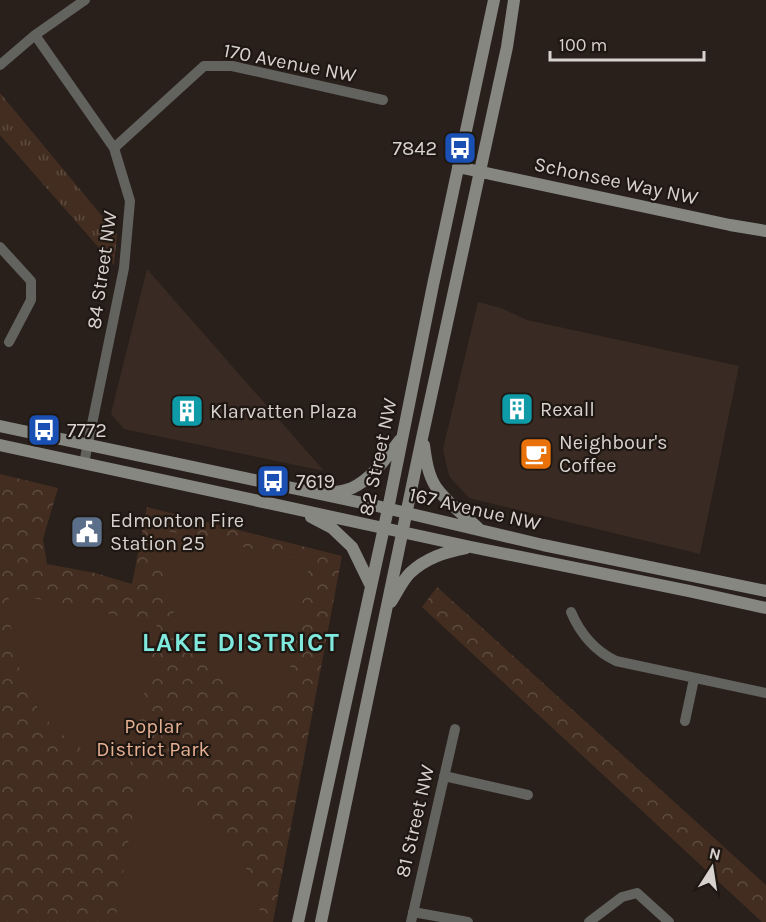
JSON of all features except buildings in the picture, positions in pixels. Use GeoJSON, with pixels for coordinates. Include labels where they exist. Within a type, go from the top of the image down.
{"type":"FeatureCollection","features":[{"type":"Feature","properties":{"kind":"main road","name":"82 Street NW"},"geometry":{"type":"LineString","coordinates":[[298,922],[388,509],[494,0]]}},
{"type":"Feature","properties":{"kind":"main road","name":"82 Street NW"},"geometry":{"type":"LineString","coordinates":[[321,922],[422,438],[507,47],[514,0]]}},
{"type":"Feature","properties":{"kind":"main road","name":"Schonsee Way NW"},"geometry":{"type":"LineString","coordinates":[[458,167],[766,231]]}},
{"type":"Feature","properties":{"kind":"main road","name":"167 Avenue NW"},"geometry":{"type":"LineString","coordinates":[[0,426],[766,591]]}},
{"type":"Feature","properties":{"kind":"main road"},"geometry":{"type":"LineString","coordinates":[[308,492],[329,493],[350,489],[377,470],[403,437]]}},
{"type":"Feature","properties":{"kind":"main road"},"geometry":{"type":"LineString","coordinates":[[422,438],[427,466],[436,486],[451,504],[479,529]]}},
{"type":"Feature","properties":{"kind":"main road","name":"167 Avenue NW"},"geometry":{"type":"LineString","coordinates":[[0,445],[766,608]]}},
{"type":"Feature","properties":{"kind":"main road"},"geometry":{"type":"LineString","coordinates":[[270,504],[311,517],[332,528],[352,548],[371,586]]}},
{"type":"Feature","properties":{"kind":"main road"},"geometry":{"type":"LineString","coordinates":[[386,610],[409,574],[423,563],[445,552],[471,547]]}},
{"type":"Feature","properties":{"kind":"main road"},"geometry":{"type":"LineString","coordinates":[[689,591],[691,576]]}},
{"type":"Feature","properties":{"kind":"street"},"geometry":{"type":"LineString","coordinates":[[0,65],[35,35],[85,0]]}},
{"type":"Feature","properties":{"kind":"street","name":"84 Street NW"},"geometry":{"type":"LineString","coordinates":[[35,35],[114,148],[130,201],[124,268],[84,463]]}},
{"type":"Feature","properties":{"kind":"street","name":"170 Avenue NW"},"geometry":{"type":"LineString","coordinates":[[114,148],[204,66],[232,66],[383,100]]}},
{"type":"Feature","properties":{"kind":"street"},"geometry":{"type":"LineString","coordinates":[[0,247],[31,281],[31,300],[9,342]]}},
{"type":"Feature","properties":{"kind":"street"},"geometry":{"type":"LineString","coordinates":[[571,612],[580,631],[608,658],[625,664],[766,693]]}},
{"type":"Feature","properties":{"kind":"street"},"geometry":{"type":"LineString","coordinates":[[685,721],[694,679]]}},
{"type":"Feature","properties":{"kind":"street","name":"81 Street NW"},"geometry":{"type":"LineString","coordinates":[[412,917],[455,729]]}},
{"type":"Feature","properties":{"kind":"street"},"geometry":{"type":"LineString","coordinates":[[444,776],[528,795]]}},
{"type":"Feature","properties":{"kind":"street"},"geometry":{"type":"LineString","coordinates":[[589,922],[622,897],[637,893],[669,922]]}},
{"type":"Feature","properties":{"kind":"street"},"geometry":{"type":"LineString","coordinates":[[412,917],[468,922]]}},
{"type":"Feature","properties":{"kind":"shaded area"},"geometry":{"type":"Polygon","coordinates":[[[147,269],[324,471],[124,429],[111,414],[147,269]]]}},
{"type":"Feature","properties":{"kind":"shaded area"},"geometry":{"type":"Polygon","coordinates":[[[478,302],[501,308],[527,320],[739,366],[700,554],[469,498],[449,476],[443,449],[478,302]]]}},
{"type":"Feature","properties":{"kind":"green space"},"geometry":{"type":"Polygon","coordinates":[[[0,93],[117,234],[114,265],[0,135],[0,93]]]}},
{"type":"Feature","properties":{"kind":"green space","name":"Poplar District Park"},"geometry":{"type":"Polygon","coordinates":[[[0,474],[58,488],[43,539],[47,564],[95,573],[132,584],[147,507],[342,556],[273,922],[0,922],[0,474]]]}},
{"type":"Feature","properties":{"kind":"green space"},"geometry":{"type":"Polygon","coordinates":[[[162,530],[310,561],[283,706],[260,701],[235,685],[206,663],[190,645],[178,624],[171,603],[164,565],[162,530]]]}},
{"type":"Feature","properties":{"kind":"green space"},"geometry":{"type":"Polygon","coordinates":[[[437,587],[766,885],[766,922],[762,922],[422,607],[437,587]]]}},
{"type":"Feature","properties":{"kind":"green space"},"geometry":{"type":"Polygon","coordinates":[[[9,593],[157,624],[129,770],[101,761],[68,739],[44,716],[35,703],[21,674],[10,621],[9,593]]]}},
{"type":"Feature","properties":{"kind":"green space"},"geometry":{"type":"Polygon","coordinates":[[[139,778],[169,791],[196,808],[231,844],[249,874],[255,890],[260,922],[115,922],[139,778]]]}},
{"type":"Feature","properties":{"kind":"place","name":"7842"},"geometry":{"type":"Point","coordinates":[460,148]}},
{"type":"Feature","properties":{"kind":"place","name":"Rexall"},"geometry":{"type":"Point","coordinates":[517,409]}},
{"type":"Feature","properties":{"kind":"place","name":"Klarvatten Plaza"},"geometry":{"type":"Point","coordinates":[187,411]}},
{"type":"Feature","properties":{"kind":"place","name":"7772"},"geometry":{"type":"Point","coordinates":[44,430]}},
{"type":"Feature","properties":{"kind":"place","name":"Neighbour's Coffee"},"geometry":{"type":"Point","coordinates":[536,454]}},
{"type":"Feature","properties":{"kind":"place","name":"7619"},"geometry":{"type":"Point","coordinates":[273,481]}},
{"type":"Feature","properties":{"kind":"place","name":"Edmonton Fire Station 25"},"geometry":{"type":"Point","coordinates":[87,532]}},
{"type":"Feature","properties":{"kind":"district","name":"LAKE DISTRICT"},"geometry":{"type":"Point","coordinates":[241,642]}}]}
